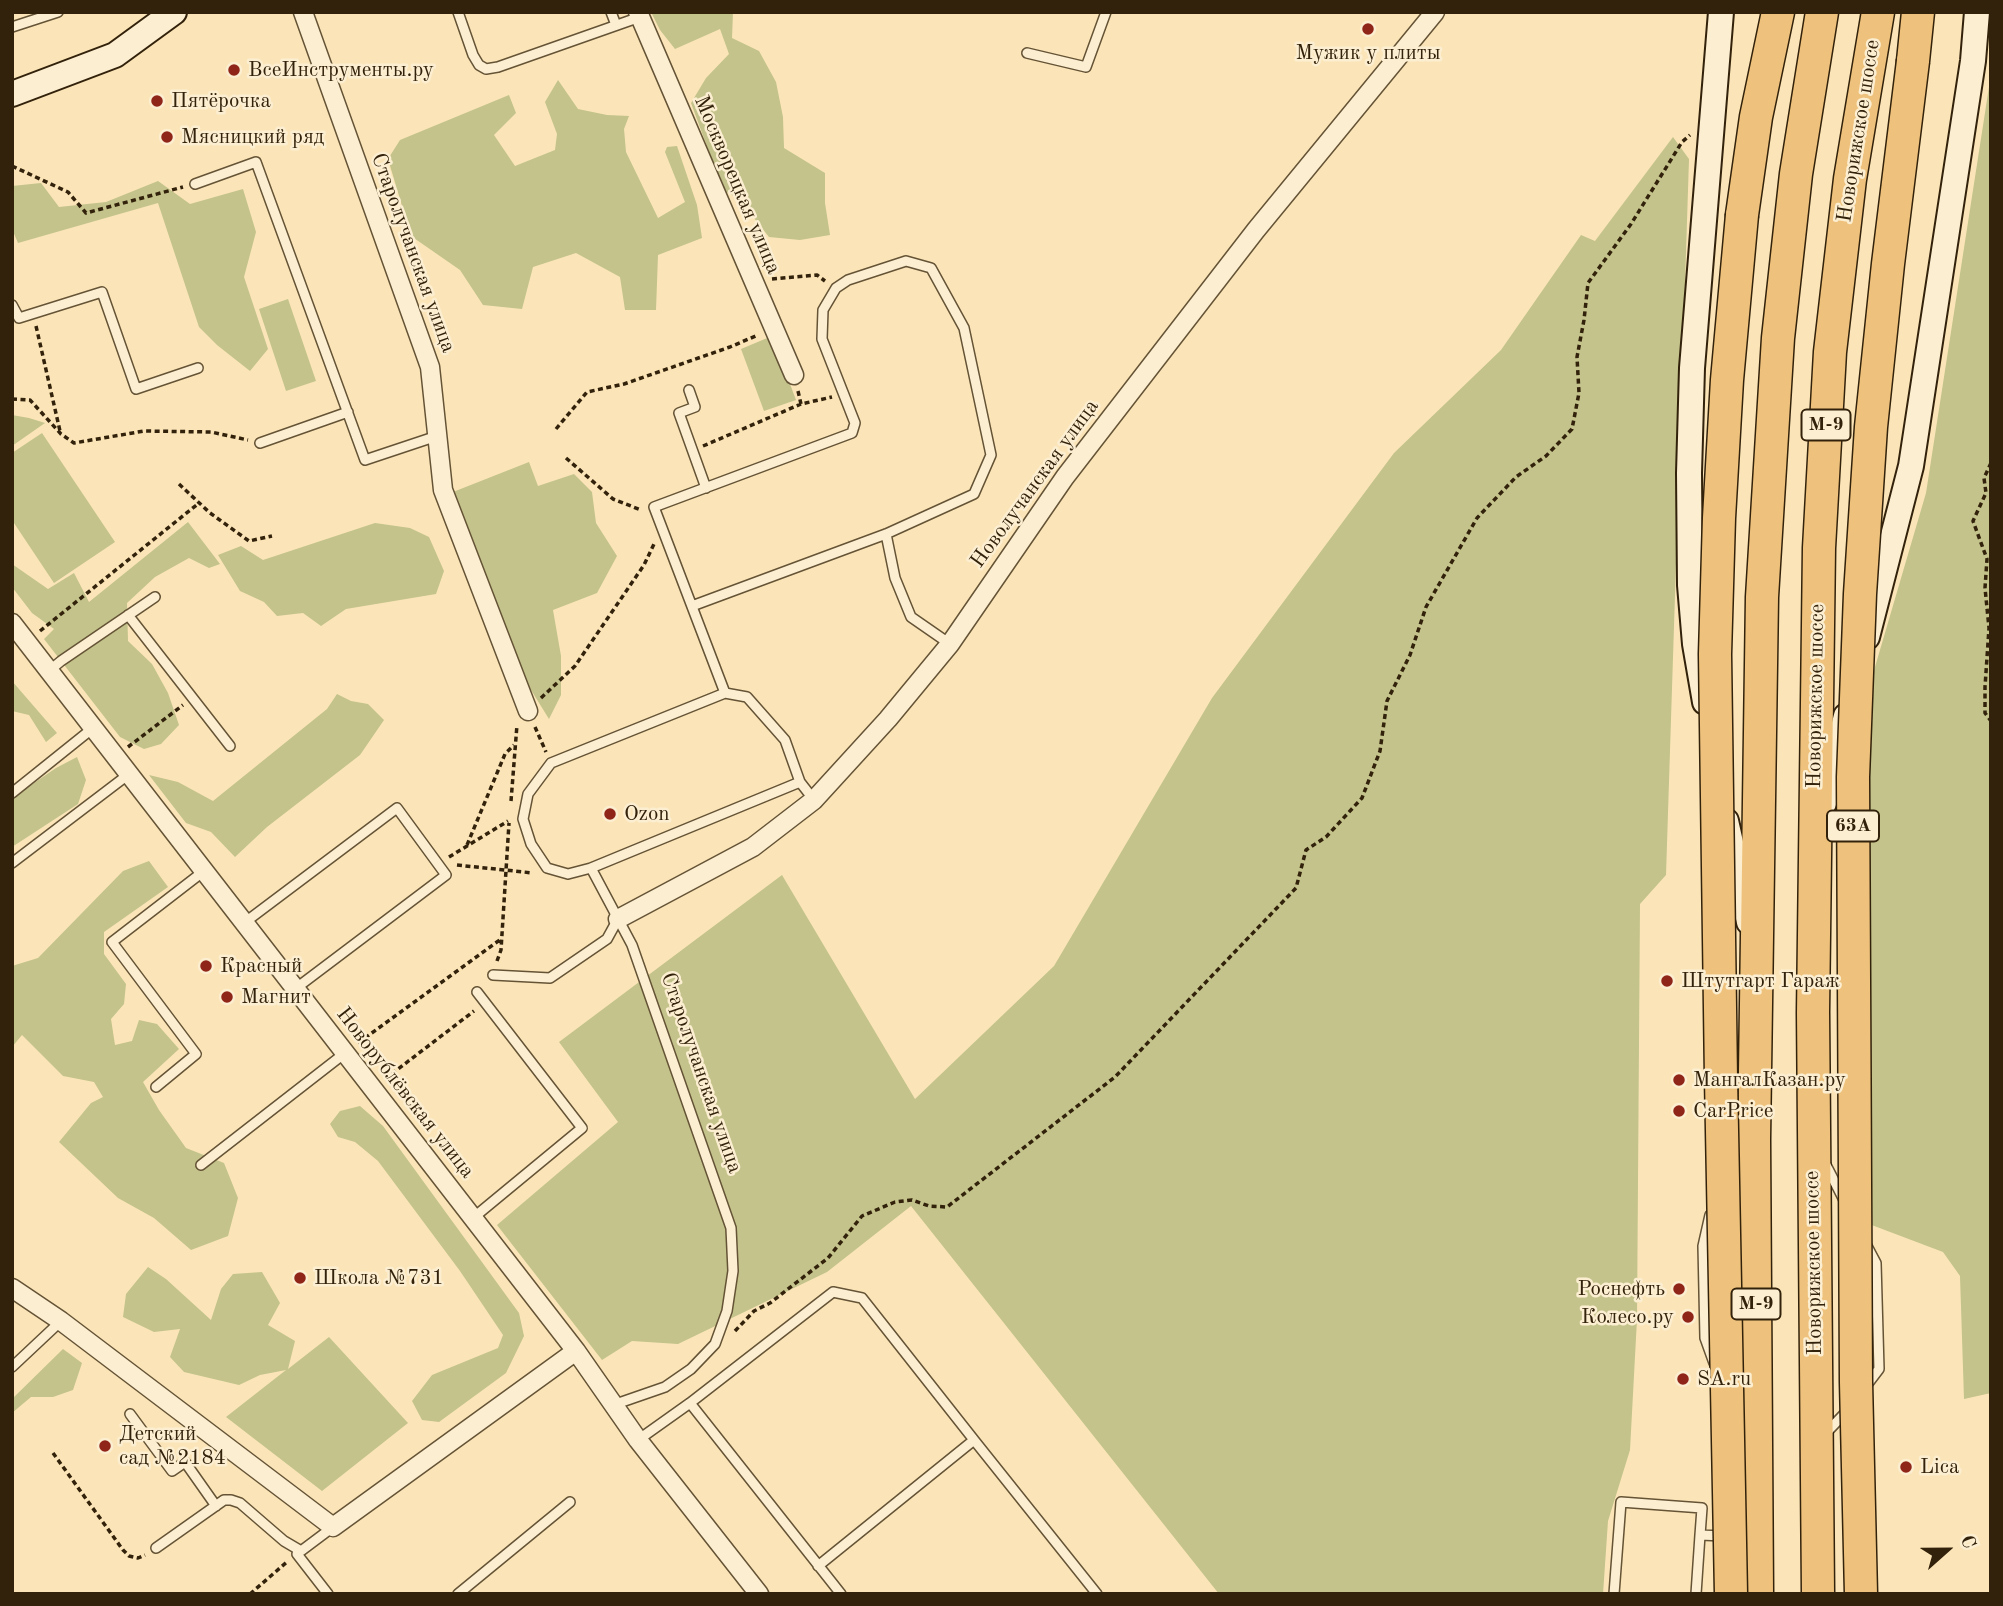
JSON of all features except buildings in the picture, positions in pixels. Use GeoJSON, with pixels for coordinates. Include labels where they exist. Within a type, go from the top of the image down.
{"type":"FeatureCollection","features":[{"type":"Feature","properties":{"kind":"highway"},"geometry":{"type":"LineString","coordinates":[[1731,1594],[1715,654],[1719,518],[1727,380],[1742,215],[1756,117],[1778,12]]}},
{"type":"Feature","properties":{"kind":"highway","name":"М-9"},"geometry":{"type":"LineString","coordinates":[[1757,1594],[1746,1536],[1751,1437],[1751,1144],[1762,597],[1778,338],[1796,174],[1822,12]]}},
{"type":"Feature","properties":{"kind":"highway","name":"Новорижское шоссе"},"geometry":{"type":"LineString","coordinates":[[1818,1594],[1813,1140],[1819,548],[1830,352],[1850,178],[1878,12]]}},
{"type":"Feature","properties":{"kind":"highway","name":"63A"},"geometry":{"type":"LineString","coordinates":[[1861,1594],[1856,1382],[1854,751],[1860,594],[1871,427],[1917,14]]}},
{"type":"Feature","properties":{"kind":"street"},"geometry":{"type":"LineString","coordinates":[[12,94],[115,55],[174,12]]}},
{"type":"Feature","properties":{"kind":"street","name":"Старолучанская улица"},"geometry":{"type":"LineString","coordinates":[[303,12],[430,367],[443,490],[528,711]]}},
{"type":"Feature","properties":{"kind":"street"},"geometry":{"type":"LineString","coordinates":[[1413,37],[1416,12]]}},
{"type":"Feature","properties":{"kind":"street","name":"Новолучанская улица"},"geometry":{"type":"LineString","coordinates":[[618,919],[753,847],[814,800],[888,719],[950,644],[1065,477],[1256,230],[1435,12]]}},
{"type":"Feature","properties":{"kind":"street"},"geometry":{"type":"LineString","coordinates":[[1721,12],[1692,368],[1690,585],[1695,644],[1720,790],[1756,953]]}},
{"type":"Feature","properties":{"kind":"street"},"geometry":{"type":"LineString","coordinates":[[1814,841],[1911,466],[1973,61],[1977,12]]}},
{"type":"Feature","properties":{"kind":"street","name":"Москворецкая улица"},"geometry":{"type":"LineString","coordinates":[[639,15],[794,375]]}},
{"type":"Feature","properties":{"kind":"street"},"geometry":{"type":"LineString","coordinates":[[1973,61],[1991,34]]}},
{"type":"Feature","properties":{"kind":"street","name":"Новорублёвская улица"},"geometry":{"type":"LineString","coordinates":[[12,623],[576,1351],[638,1440],[759,1594]]}},
{"type":"Feature","properties":{"kind":"street"},"geometry":{"type":"LineString","coordinates":[[12,1288],[61,1321],[333,1527],[576,1351]]}},
{"type":"Feature","properties":{"kind":"lane"},"geometry":{"type":"LineString","coordinates":[[12,27],[58,12]]}},
{"type":"Feature","properties":{"kind":"lane"},"geometry":{"type":"LineString","coordinates":[[458,12],[473,55],[479,65],[486,69],[498,68],[639,15]]}},
{"type":"Feature","properties":{"kind":"lane"},"geometry":{"type":"LineString","coordinates":[[611,12],[616,25]]}},
{"type":"Feature","properties":{"kind":"lane"},"geometry":{"type":"LineString","coordinates":[[1027,53],[1086,67],[1106,12]]}},
{"type":"Feature","properties":{"kind":"lane"},"geometry":{"type":"LineString","coordinates":[[195,184],[256,162],[365,460],[437,436]]}},
{"type":"Feature","properties":{"kind":"lane"},"geometry":{"type":"LineString","coordinates":[[692,606],[886,534],[974,494],[991,455],[964,328],[931,268],[906,261],[848,280],[836,288],[823,310],[822,340],[855,423],[852,433],[654,507],[725,693]]}},
{"type":"Feature","properties":{"kind":"lane"},"geometry":{"type":"LineString","coordinates":[[12,304],[19,318],[102,292],[136,389],[198,368]]}},
{"type":"Feature","properties":{"kind":"lane"},"geometry":{"type":"LineString","coordinates":[[689,390],[695,407],[679,413],[706,488]]}},
{"type":"Feature","properties":{"kind":"lane"},"geometry":{"type":"LineString","coordinates":[[260,443],[348,412]]}},
{"type":"Feature","properties":{"kind":"lane"},"geometry":{"type":"LineString","coordinates":[[886,534],[895,578],[911,617],[950,644]]}},
{"type":"Feature","properties":{"kind":"lane"},"geometry":{"type":"LineString","coordinates":[[49,671],[155,597]]}},
{"type":"Feature","properties":{"kind":"lane"},"geometry":{"type":"LineString","coordinates":[[128,615],[230,746]]}},
{"type":"Feature","properties":{"kind":"lane"},"geometry":{"type":"LineString","coordinates":[[800,782],[591,868],[568,874],[547,868],[531,844],[523,819],[528,794],[551,763],[725,693],[747,697],[785,740],[800,782],[814,800]]}},
{"type":"Feature","properties":{"kind":"lane"},"geometry":{"type":"LineString","coordinates":[[12,793],[93,728]]}},
{"type":"Feature","properties":{"kind":"lane"},"geometry":{"type":"LineString","coordinates":[[12,863],[129,774]]}},
{"type":"Feature","properties":{"kind":"lane"},"geometry":{"type":"LineString","coordinates":[[244,923],[397,808],[446,875],[295,989]]}},
{"type":"Feature","properties":{"kind":"lane","name":"Старолучанская улица"},"geometry":{"type":"LineString","coordinates":[[591,868],[632,946],[731,1228],[733,1271],[727,1311],[715,1344],[691,1369],[665,1387],[613,1405]]}},
{"type":"Feature","properties":{"kind":"lane"},"geometry":{"type":"LineString","coordinates":[[156,1087],[196,1054],[111,942],[204,872]]}},
{"type":"Feature","properties":{"kind":"lane"},"geometry":{"type":"LineString","coordinates":[[493,975],[550,978],[607,939],[618,919]]}},
{"type":"Feature","properties":{"kind":"lane"},"geometry":{"type":"LineString","coordinates":[[473,1218],[582,1128],[477,992]]}},
{"type":"Feature","properties":{"kind":"lane"},"geometry":{"type":"LineString","coordinates":[[201,1165],[345,1053]]}},
{"type":"Feature","properties":{"kind":"lane"},"geometry":{"type":"LineString","coordinates":[[1813,1140],[1876,1263],[1879,1313],[1879,1369],[1850,1407],[1816,1443]]}},
{"type":"Feature","properties":{"kind":"lane"},"geometry":{"type":"LineString","coordinates":[[1732,1166],[1718,1184],[1703,1246],[1705,1338],[1726,1395],[1738,1416]]}},
{"type":"Feature","properties":{"kind":"lane"},"geometry":{"type":"LineString","coordinates":[[638,1440],[833,1292],[862,1297],[1097,1594]]}},
{"type":"Feature","properties":{"kind":"lane"},"geometry":{"type":"LineString","coordinates":[[12,1367],[61,1321]]}},
{"type":"Feature","properties":{"kind":"lane"},"geometry":{"type":"LineString","coordinates":[[690,1403],[841,1594]]}},
{"type":"Feature","properties":{"kind":"lane"},"geometry":{"type":"LineString","coordinates":[[130,1414],[172,1471],[185,1462],[216,1506]]}},
{"type":"Feature","properties":{"kind":"lane"},"geometry":{"type":"LineString","coordinates":[[818,1566],[974,1440]]}},
{"type":"Feature","properties":{"kind":"lane"},"geometry":{"type":"LineString","coordinates":[[156,1548],[223,1500],[240,1503],[299,1553],[328,1594]]}},
{"type":"Feature","properties":{"kind":"lane"},"geometry":{"type":"LineString","coordinates":[[458,1594],[570,1502]]}},
{"type":"Feature","properties":{"kind":"lane"},"geometry":{"type":"LineString","coordinates":[[1614,1594],[1621,1502],[1702,1508],[1696,1594]]}},
{"type":"Feature","properties":{"kind":"lane"},"geometry":{"type":"LineString","coordinates":[[299,1553],[333,1527]]}},
{"type":"Feature","properties":{"kind":"lane"},"geometry":{"type":"LineString","coordinates":[[1700,1535],[1746,1536]]}},
{"type":"Feature","properties":{"kind":"path"},"geometry":{"type":"LineString","coordinates":[[715,1344],[742,1325],[754,1311],[770,1303],[828,1258],[862,1216],[895,1202],[912,1200],[929,1206],[947,1207],[1115,1077],[1296,888],[1306,850],[1326,836],[1362,798],[1380,751],[1387,701],[1410,655],[1426,607],[1477,519],[1516,477],[1546,456],[1572,429],[1579,393],[1577,357],[1588,283],[1632,224],[1682,142],[1699,129],[1712,125]]}},
{"type":"Feature","properties":{"kind":"path"},"geometry":{"type":"LineString","coordinates":[[12,166],[68,192],[86,213],[195,184]]}},
{"type":"Feature","properties":{"kind":"path"},"geometry":{"type":"LineString","coordinates":[[782,279],[817,275],[836,288]]}},
{"type":"Feature","properties":{"kind":"path"},"geometry":{"type":"LineString","coordinates":[[33,314],[61,434]]}},
{"type":"Feature","properties":{"kind":"path"},"geometry":{"type":"LineString","coordinates":[[556,429],[587,392],[624,384],[774,328]]}},
{"type":"Feature","properties":{"kind":"path"},"geometry":{"type":"LineString","coordinates":[[794,375],[801,404]]}},
{"type":"Feature","properties":{"kind":"path"},"geometry":{"type":"LineString","coordinates":[[692,451],[801,404],[845,394]]}},
{"type":"Feature","properties":{"kind":"path"},"geometry":{"type":"LineString","coordinates":[[12,400],[30,400],[61,434],[74,443],[144,431],[211,432],[260,443]]}},
{"type":"Feature","properties":{"kind":"path"},"geometry":{"type":"LineString","coordinates":[[566,458],[613,499],[657,517]]}},
{"type":"Feature","properties":{"kind":"path"},"geometry":{"type":"LineString","coordinates":[[1991,463],[1984,478],[1986,494],[1973,521],[1987,559],[1985,588],[1989,628],[1984,687],[1985,713],[1991,721]]}},
{"type":"Feature","properties":{"kind":"path"},"geometry":{"type":"LineString","coordinates":[[178,484],[249,541],[272,537]]}},
{"type":"Feature","properties":{"kind":"path"},"geometry":{"type":"LineString","coordinates":[[26,641],[146,548],[199,503]]}},
{"type":"Feature","properties":{"kind":"path"},"geometry":{"type":"LineString","coordinates":[[528,711],[575,666],[645,565],[662,527]]}},
{"type":"Feature","properties":{"kind":"path"},"geometry":{"type":"LineString","coordinates":[[510,808],[520,692]]}},
{"type":"Feature","properties":{"kind":"path"},"geometry":{"type":"LineString","coordinates":[[116,757],[192,698]]}},
{"type":"Feature","properties":{"kind":"path"},"geometry":{"type":"LineString","coordinates":[[537,732],[551,763]]}},
{"type":"Feature","properties":{"kind":"path"},"geometry":{"type":"LineString","coordinates":[[466,846],[505,754],[516,744]]}},
{"type":"Feature","properties":{"kind":"path"},"geometry":{"type":"LineString","coordinates":[[438,863],[525,810]]}},
{"type":"Feature","properties":{"kind":"path"},"geometry":{"type":"LineString","coordinates":[[493,975],[501,950],[509,821]]}},
{"type":"Feature","properties":{"kind":"path"},"geometry":{"type":"LineString","coordinates":[[438,863],[532,873],[547,868]]}},
{"type":"Feature","properties":{"kind":"path"},"geometry":{"type":"LineString","coordinates":[[1991,881],[1991,893]]}},
{"type":"Feature","properties":{"kind":"path"},"geometry":{"type":"LineString","coordinates":[[345,1053],[501,939]]}},
{"type":"Feature","properties":{"kind":"path"},"geometry":{"type":"LineString","coordinates":[[373,1088],[485,1003]]}},
{"type":"Feature","properties":{"kind":"path"},"geometry":{"type":"LineString","coordinates":[[53,1453],[129,1556],[138,1558],[156,1548]]}},
{"type":"Feature","properties":{"kind":"path"},"geometry":{"type":"LineString","coordinates":[[250,1594],[299,1553]]}},
{"type":"Feature","properties":{"kind":"green space"},"geometry":{"type":"Polygon","coordinates":[[[651,12],[733,12],[732,38],[759,51],[776,82],[783,117],[784,148],[825,173],[825,203],[830,235],[800,240],[769,237],[739,199],[723,190],[691,103],[706,78],[729,54],[720,29],[675,49],[660,30],[651,12]]]}},
{"type":"Feature","properties":{"kind":"green space"},"geometry":{"type":"Polygon","coordinates":[[[1991,74],[1991,1393],[1964,1399],[1960,1276],[1943,1252],[1869,1224],[1868,774],[1870,684],[1926,493],[1991,74]]]}},
{"type":"Feature","properties":{"kind":"green space"},"geometry":{"type":"Polygon","coordinates":[[[558,80],[578,109],[629,116],[624,129],[626,152],[658,218],[685,202],[665,152],[667,147],[677,146],[697,205],[702,238],[658,255],[656,310],[625,310],[620,277],[576,253],[533,267],[522,309],[483,305],[460,270],[411,236],[388,159],[400,140],[509,95],[516,113],[494,135],[515,166],[555,150],[557,134],[545,102],[558,80]]]}},
{"type":"Feature","properties":{"kind":"green space"},"geometry":{"type":"Polygon","coordinates":[[[1673,137],[1689,159],[1666,875],[1640,904],[1637,1319],[1630,1450],[1608,1521],[1603,1594],[1219,1594],[911,1206],[827,1272],[678,1344],[632,1341],[602,1360],[497,1225],[618,1122],[559,1042],[782,875],[915,1099],[1054,966],[1212,698],[1394,453],[1501,350],[1581,235],[1595,241],[1673,137]]]}},
{"type":"Feature","properties":{"kind":"green space"},"geometry":{"type":"Polygon","coordinates":[[[158,181],[190,204],[243,189],[256,232],[244,277],[268,349],[250,371],[199,327],[158,203],[18,243],[12,229],[12,186],[41,183],[59,207],[106,202],[158,181]]]}},
{"type":"Feature","properties":{"kind":"green space"},"geometry":{"type":"Polygon","coordinates":[[[288,299],[316,381],[286,391],[259,309],[288,299]]]}},
{"type":"Feature","properties":{"kind":"green space"},"geometry":{"type":"Polygon","coordinates":[[[772,336],[796,400],[764,411],[741,349],[772,336]]]}},
{"type":"Feature","properties":{"kind":"green space"},"geometry":{"type":"Polygon","coordinates":[[[12,415],[29,418],[45,423],[12,446],[12,415]]]}},
{"type":"Feature","properties":{"kind":"green space"},"geometry":{"type":"Polygon","coordinates":[[[42,433],[115,542],[54,583],[12,520],[12,453],[42,433]]]}},
{"type":"Feature","properties":{"kind":"green space"},"geometry":{"type":"Polygon","coordinates":[[[529,462],[538,486],[574,474],[592,492],[596,523],[617,556],[597,593],[553,610],[561,656],[561,695],[549,719],[523,677],[453,492],[529,462]]]}},
{"type":"Feature","properties":{"kind":"green space"},"geometry":{"type":"Polygon","coordinates":[[[188,522],[220,564],[209,568],[189,558],[155,577],[127,603],[128,641],[152,664],[168,693],[179,725],[161,744],[144,749],[120,737],[44,639],[54,629],[32,613],[12,587],[12,564],[48,589],[74,573],[89,602],[188,522]]]}},
{"type":"Feature","properties":{"kind":"green space"},"geometry":{"type":"Polygon","coordinates":[[[375,523],[410,528],[429,537],[444,571],[436,594],[346,609],[321,626],[303,613],[277,616],[264,602],[240,591],[218,555],[241,546],[263,560],[375,523]]]}},
{"type":"Feature","properties":{"kind":"green space"},"geometry":{"type":"Polygon","coordinates":[[[12,681],[57,733],[46,742],[29,715],[12,711],[12,681]]]}},
{"type":"Feature","properties":{"kind":"green space"},"geometry":{"type":"Polygon","coordinates":[[[337,694],[351,701],[368,704],[384,720],[360,755],[267,827],[235,857],[211,832],[186,823],[149,775],[178,782],[213,801],[327,709],[337,694]]]}},
{"type":"Feature","properties":{"kind":"green space"},"geometry":{"type":"Polygon","coordinates":[[[77,757],[86,780],[78,804],[12,847],[12,798],[77,757]]]}},
{"type":"Feature","properties":{"kind":"green space"},"geometry":{"type":"Polygon","coordinates":[[[149,861],[168,887],[104,932],[104,954],[126,984],[124,1004],[111,1019],[115,1045],[132,1041],[139,1020],[157,1024],[179,1049],[143,1082],[186,1148],[224,1163],[238,1198],[228,1236],[191,1250],[154,1218],[118,1198],[59,1142],[91,1103],[103,1097],[94,1082],[63,1076],[22,1035],[12,1047],[12,966],[38,958],[123,871],[149,861]]]}},
{"type":"Feature","properties":{"kind":"green space"},"geometry":{"type":"Polygon","coordinates":[[[360,1106],[383,1126],[519,1313],[524,1336],[506,1373],[439,1422],[422,1420],[412,1401],[432,1375],[498,1348],[503,1335],[460,1271],[378,1161],[355,1142],[338,1137],[330,1124],[340,1111],[360,1106]]]}},
{"type":"Feature","properties":{"kind":"green space"},"geometry":{"type":"Polygon","coordinates":[[[148,1267],[166,1279],[211,1320],[221,1289],[233,1274],[262,1272],[280,1303],[268,1325],[295,1341],[288,1369],[329,1337],[408,1423],[322,1491],[226,1417],[286,1370],[260,1375],[239,1385],[184,1372],[170,1357],[180,1329],[154,1332],[123,1317],[126,1294],[148,1267]]]}},
{"type":"Feature","properties":{"kind":"green space"},"geometry":{"type":"Polygon","coordinates":[[[63,1349],[82,1363],[73,1390],[53,1397],[31,1397],[12,1413],[12,1399],[63,1349]]]}},
{"type":"Feature","properties":{"kind":"place","name":"Мужик у плиты"},"geometry":{"type":"Point","coordinates":[1368,29]}},
{"type":"Feature","properties":{"kind":"place","name":"ВсеИнструменты.ру"},"geometry":{"type":"Point","coordinates":[234,70]}},
{"type":"Feature","properties":{"kind":"place","name":"Пятёрочка"},"geometry":{"type":"Point","coordinates":[157,101]}},
{"type":"Feature","properties":{"kind":"place","name":"Мясницкий ряд"},"geometry":{"type":"Point","coordinates":[167,137]}},
{"type":"Feature","properties":{"kind":"place","name":"Ozon"},"geometry":{"type":"Point","coordinates":[610,814]}},
{"type":"Feature","properties":{"kind":"place","name":"Красный"},"geometry":{"type":"Point","coordinates":[206,966]}},
{"type":"Feature","properties":{"kind":"place","name":"Штутгарт Гараж"},"geometry":{"type":"Point","coordinates":[1667,981]}},
{"type":"Feature","properties":{"kind":"place","name":"Магнит"},"geometry":{"type":"Point","coordinates":[227,997]}},
{"type":"Feature","properties":{"kind":"place","name":"МангалКазан.ру"},"geometry":{"type":"Point","coordinates":[1679,1080]}},
{"type":"Feature","properties":{"kind":"place","name":"CarPrice"},"geometry":{"type":"Point","coordinates":[1679,1111]}},
{"type":"Feature","properties":{"kind":"place","name":"Школа №731"},"geometry":{"type":"Point","coordinates":[300,1278]}},
{"type":"Feature","properties":{"kind":"place","name":"Роснефть"},"geometry":{"type":"Point","coordinates":[1679,1289]}},
{"type":"Feature","properties":{"kind":"place","name":"Колесо.ру"},"geometry":{"type":"Point","coordinates":[1688,1317]}},
{"type":"Feature","properties":{"kind":"place","name":"SA.ru"},"geometry":{"type":"Point","coordinates":[1683,1379]}},
{"type":"Feature","properties":{"kind":"place","name":"Детский сад №2184"},"geometry":{"type":"Point","coordinates":[105,1446]}},
{"type":"Feature","properties":{"kind":"place","name":"Lica"},"geometry":{"type":"Point","coordinates":[1906,1467]}}]}
